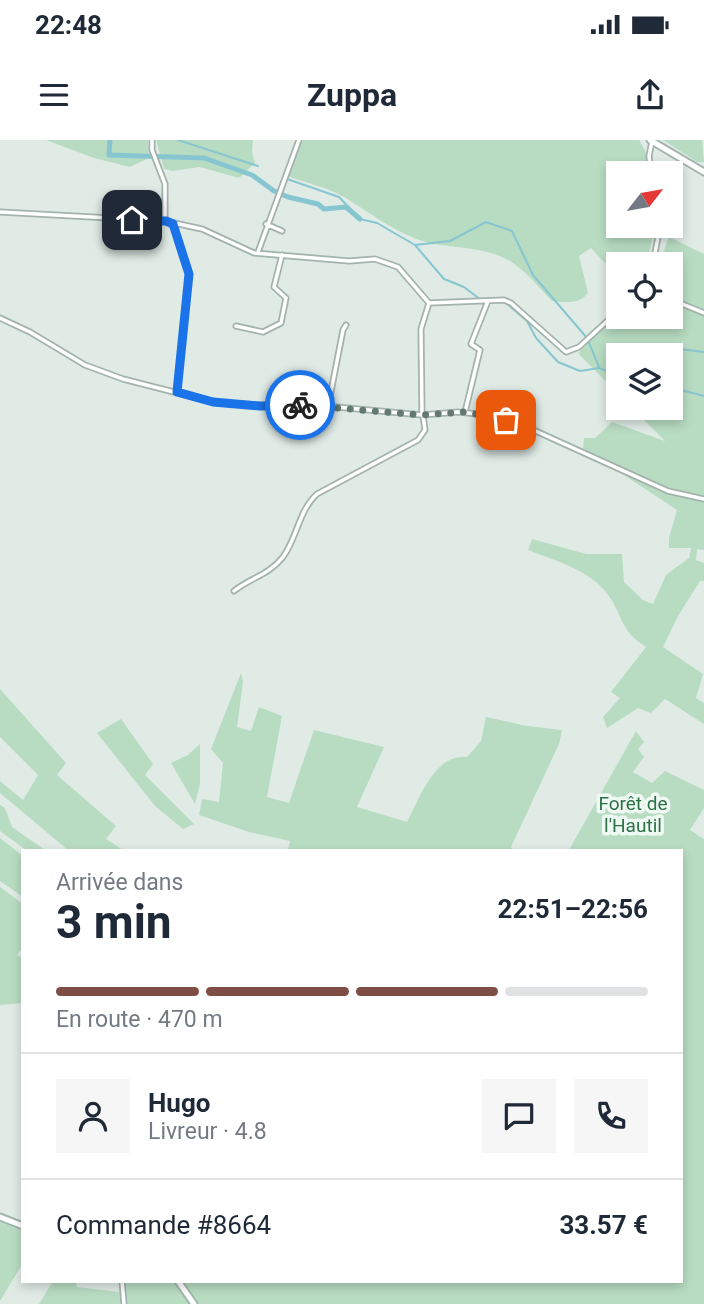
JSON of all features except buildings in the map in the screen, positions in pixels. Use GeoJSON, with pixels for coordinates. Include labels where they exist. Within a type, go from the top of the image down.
{"type":"FeatureCollection","features":[{"type":"Feature","properties":{"kind":"street"},"geometry":{"type":"LineString","coordinates":[[152,140],[152,150],[166,191],[166,221]]}},
{"type":"Feature","properties":{"kind":"street"},"geometry":{"type":"LineString","coordinates":[[258,252],[266,224],[299,140]]}},
{"type":"Feature","properties":{"kind":"street"},"geometry":{"type":"LineString","coordinates":[[650,161],[651,141],[704,172]]}},
{"type":"Feature","properties":{"kind":"street"},"geometry":{"type":"LineString","coordinates":[[691,163],[704,164]]}},
{"type":"Feature","properties":{"kind":"street"},"geometry":{"type":"LineString","coordinates":[[0,212],[166,221],[202,229],[248,251],[349,261],[375,259],[398,267],[429,303]]}},
{"type":"Feature","properties":{"kind":"street"},"geometry":{"type":"LineString","coordinates":[[173,224],[189,274],[178,392]]}},
{"type":"Feature","properties":{"kind":"street"},"geometry":{"type":"LineString","coordinates":[[266,224],[282,231]]}},
{"type":"Feature","properties":{"kind":"street"},"geometry":{"type":"LineString","coordinates":[[236,326],[263,332],[281,323],[286,298],[274,287],[282,255]]}},
{"type":"Feature","properties":{"kind":"street"},"geometry":{"type":"LineString","coordinates":[[429,303],[504,300],[511,303],[561,349],[570,352],[606,322]]}},
{"type":"Feature","properties":{"kind":"street"},"geometry":{"type":"LineString","coordinates":[[465,412],[480,350],[471,344],[488,301]]}},
{"type":"Feature","properties":{"kind":"street"},"geometry":{"type":"LineString","coordinates":[[234,591],[262,576],[282,557],[314,497],[418,440],[425,430],[421,329],[429,303]]}},
{"type":"Feature","properties":{"kind":"street"},"geometry":{"type":"LineString","coordinates":[[683,304],[704,313]]}},
{"type":"Feature","properties":{"kind":"street"},"geometry":{"type":"LineString","coordinates":[[0,318],[30,332],[85,365],[123,379],[213,402],[328,407],[423,415],[465,412],[518,424],[668,491],[704,499]]}},
{"type":"Feature","properties":{"kind":"street"},"geometry":{"type":"LineString","coordinates":[[328,407],[346,325]]}},
{"type":"Feature","properties":{"kind":"street"},"geometry":{"type":"LineString","coordinates":[[0,1217],[21,1225]]}},
{"type":"Feature","properties":{"kind":"street"},"geometry":{"type":"LineString","coordinates":[[122,1283],[124,1304]]}},
{"type":"Feature","properties":{"kind":"street"},"geometry":{"type":"LineString","coordinates":[[179,1283],[194,1304]]}},
{"type":"Feature","properties":{"kind":"green space"},"geometry":{"type":"Polygon","coordinates":[[[46,140],[148,140],[149,158],[130,167],[94,158],[46,140]]]}},
{"type":"Feature","properties":{"kind":"green space"},"geometry":{"type":"Polygon","coordinates":[[[156,140],[253,140],[255,163],[239,178],[200,167],[172,171],[164,169],[156,140]]]}},
{"type":"Feature","properties":{"kind":"green space"},"geometry":{"type":"Polygon","coordinates":[[[301,140],[639,140],[647,161],[606,161],[606,238],[652,238],[650,252],[606,252],[606,264],[591,248],[579,256],[588,293],[576,301],[552,301],[508,260],[474,249],[414,238],[337,194],[288,176],[301,140]]]}},
{"type":"Feature","properties":{"kind":"green space"},"geometry":{"type":"Polygon","coordinates":[[[663,140],[702,140],[704,162],[697,162],[663,140]]]}},
{"type":"Feature","properties":{"kind":"green space"},"geometry":{"type":"Polygon","coordinates":[[[669,238],[671,238],[704,254],[704,550],[697,549],[696,560],[704,563],[704,581],[700,581],[678,616],[663,647],[703,674],[696,698],[704,703],[704,724],[665,699],[651,713],[638,708],[607,728],[603,717],[620,698],[611,692],[646,647],[630,634],[611,599],[598,583],[569,566],[528,550],[532,539],[586,554],[622,554],[624,582],[643,600],[653,604],[666,575],[689,558],[691,548],[669,548],[677,510],[583,448],[584,438],[595,438],[612,422],[665,441],[644,420],[683,420],[683,343],[606,343],[606,382],[578,353],[606,326],[606,329],[683,329],[683,252],[663,252],[669,238]]]}},
{"type":"Feature","properties":{"kind":"green space","name":"Forêt de l'Hautil"},"geometry":{"type":"Polygon","coordinates":[[[241,673],[243,682],[237,727],[251,731],[259,707],[282,716],[267,797],[289,803],[314,730],[384,747],[357,807],[407,822],[423,790],[437,770],[455,758],[467,757],[481,741],[486,717],[562,730],[559,744],[512,849],[288,849],[290,841],[249,832],[199,815],[202,799],[219,802],[223,763],[211,749],[241,673]]]}},
{"type":"Feature","properties":{"kind":"green space"},"geometry":{"type":"Polygon","coordinates":[[[0,689],[66,763],[57,775],[116,826],[106,839],[121,849],[67,849],[0,793],[0,781],[23,800],[38,775],[0,737],[0,689]]]}},
{"type":"Feature","properties":{"kind":"green space"},"geometry":{"type":"Polygon","coordinates":[[[121,719],[153,764],[145,775],[194,824],[183,829],[155,806],[97,733],[121,719]]]}},
{"type":"Feature","properties":{"kind":"green space","name":"Forêt de l'Hautil"},"geometry":{"type":"Polygon","coordinates":[[[636,731],[644,742],[638,749],[644,757],[633,772],[652,783],[665,771],[704,790],[704,808],[690,830],[704,839],[704,1304],[39,1304],[52,1283],[76,1283],[77,1287],[127,1293],[122,1283],[683,1283],[683,849],[570,849],[636,731]]]}},
{"type":"Feature","properties":{"kind":"green space"},"geometry":{"type":"Polygon","coordinates":[[[200,744],[200,784],[195,804],[171,763],[188,755],[200,744]]]}},
{"type":"Feature","properties":{"kind":"green space"},"geometry":{"type":"Polygon","coordinates":[[[0,805],[5,808],[12,827],[44,849],[25,849],[0,831],[0,805]]]}},
{"type":"Feature","properties":{"kind":"green space"},"geometry":{"type":"Polygon","coordinates":[[[0,838],[21,854],[21,896],[0,881],[0,838]]]}},
{"type":"Feature","properties":{"kind":"green space"},"geometry":{"type":"Polygon","coordinates":[[[0,887],[21,903],[21,950],[17,955],[21,958],[21,1003],[0,1005],[0,887]]]}},
{"type":"Feature","properties":{"kind":"green space"},"geometry":{"type":"Polygon","coordinates":[[[0,1222],[21,1230],[21,1266],[0,1301],[0,1222]]]}},
{"type":"Feature","properties":{"kind":"waterway"},"geometry":{"type":"LineString","coordinates":[[110,140],[109,155],[204,158],[252,175],[274,191],[288,197],[318,204],[324,209],[346,207],[360,219]]}},
{"type":"Feature","properties":{"kind":"waterway"},"geometry":{"type":"LineString","coordinates":[[178,140],[258,166]]}},
{"type":"Feature","properties":{"kind":"waterway"},"geometry":{"type":"LineString","coordinates":[[287,179],[339,197],[360,219],[377,223],[415,245],[444,279],[464,287],[481,300]]}},
{"type":"Feature","properties":{"kind":"waterway"},"geometry":{"type":"LineString","coordinates":[[415,245],[450,241],[486,222],[512,231],[533,275],[587,338],[599,367]]}},
{"type":"Feature","properties":{"kind":"waterway"},"geometry":{"type":"LineString","coordinates":[[506,303],[527,321],[536,338],[558,362],[580,371],[599,368],[606,371]]}},
{"type":"Feature","properties":{"kind":"waterway"},"geometry":{"type":"LineString","coordinates":[[683,349],[704,352]]}},
{"type":"Feature","properties":{"kind":"waterway"},"geometry":{"type":"LineString","coordinates":[[683,390],[704,396]]}},
{"type":"Feature","properties":{"kind":"way so far"},"geometry":{"type":"LineString","coordinates":[[300,405],[354,408],[392,414],[422,415],[458,411],[506,420]]}},
{"type":"Feature","properties":{"kind":"route"},"geometry":{"type":"LineString","coordinates":[[132,220],[166,221],[173,224],[180,249],[187,261],[189,282],[177,392],[213,402],[260,406],[300,405]]}}]}
